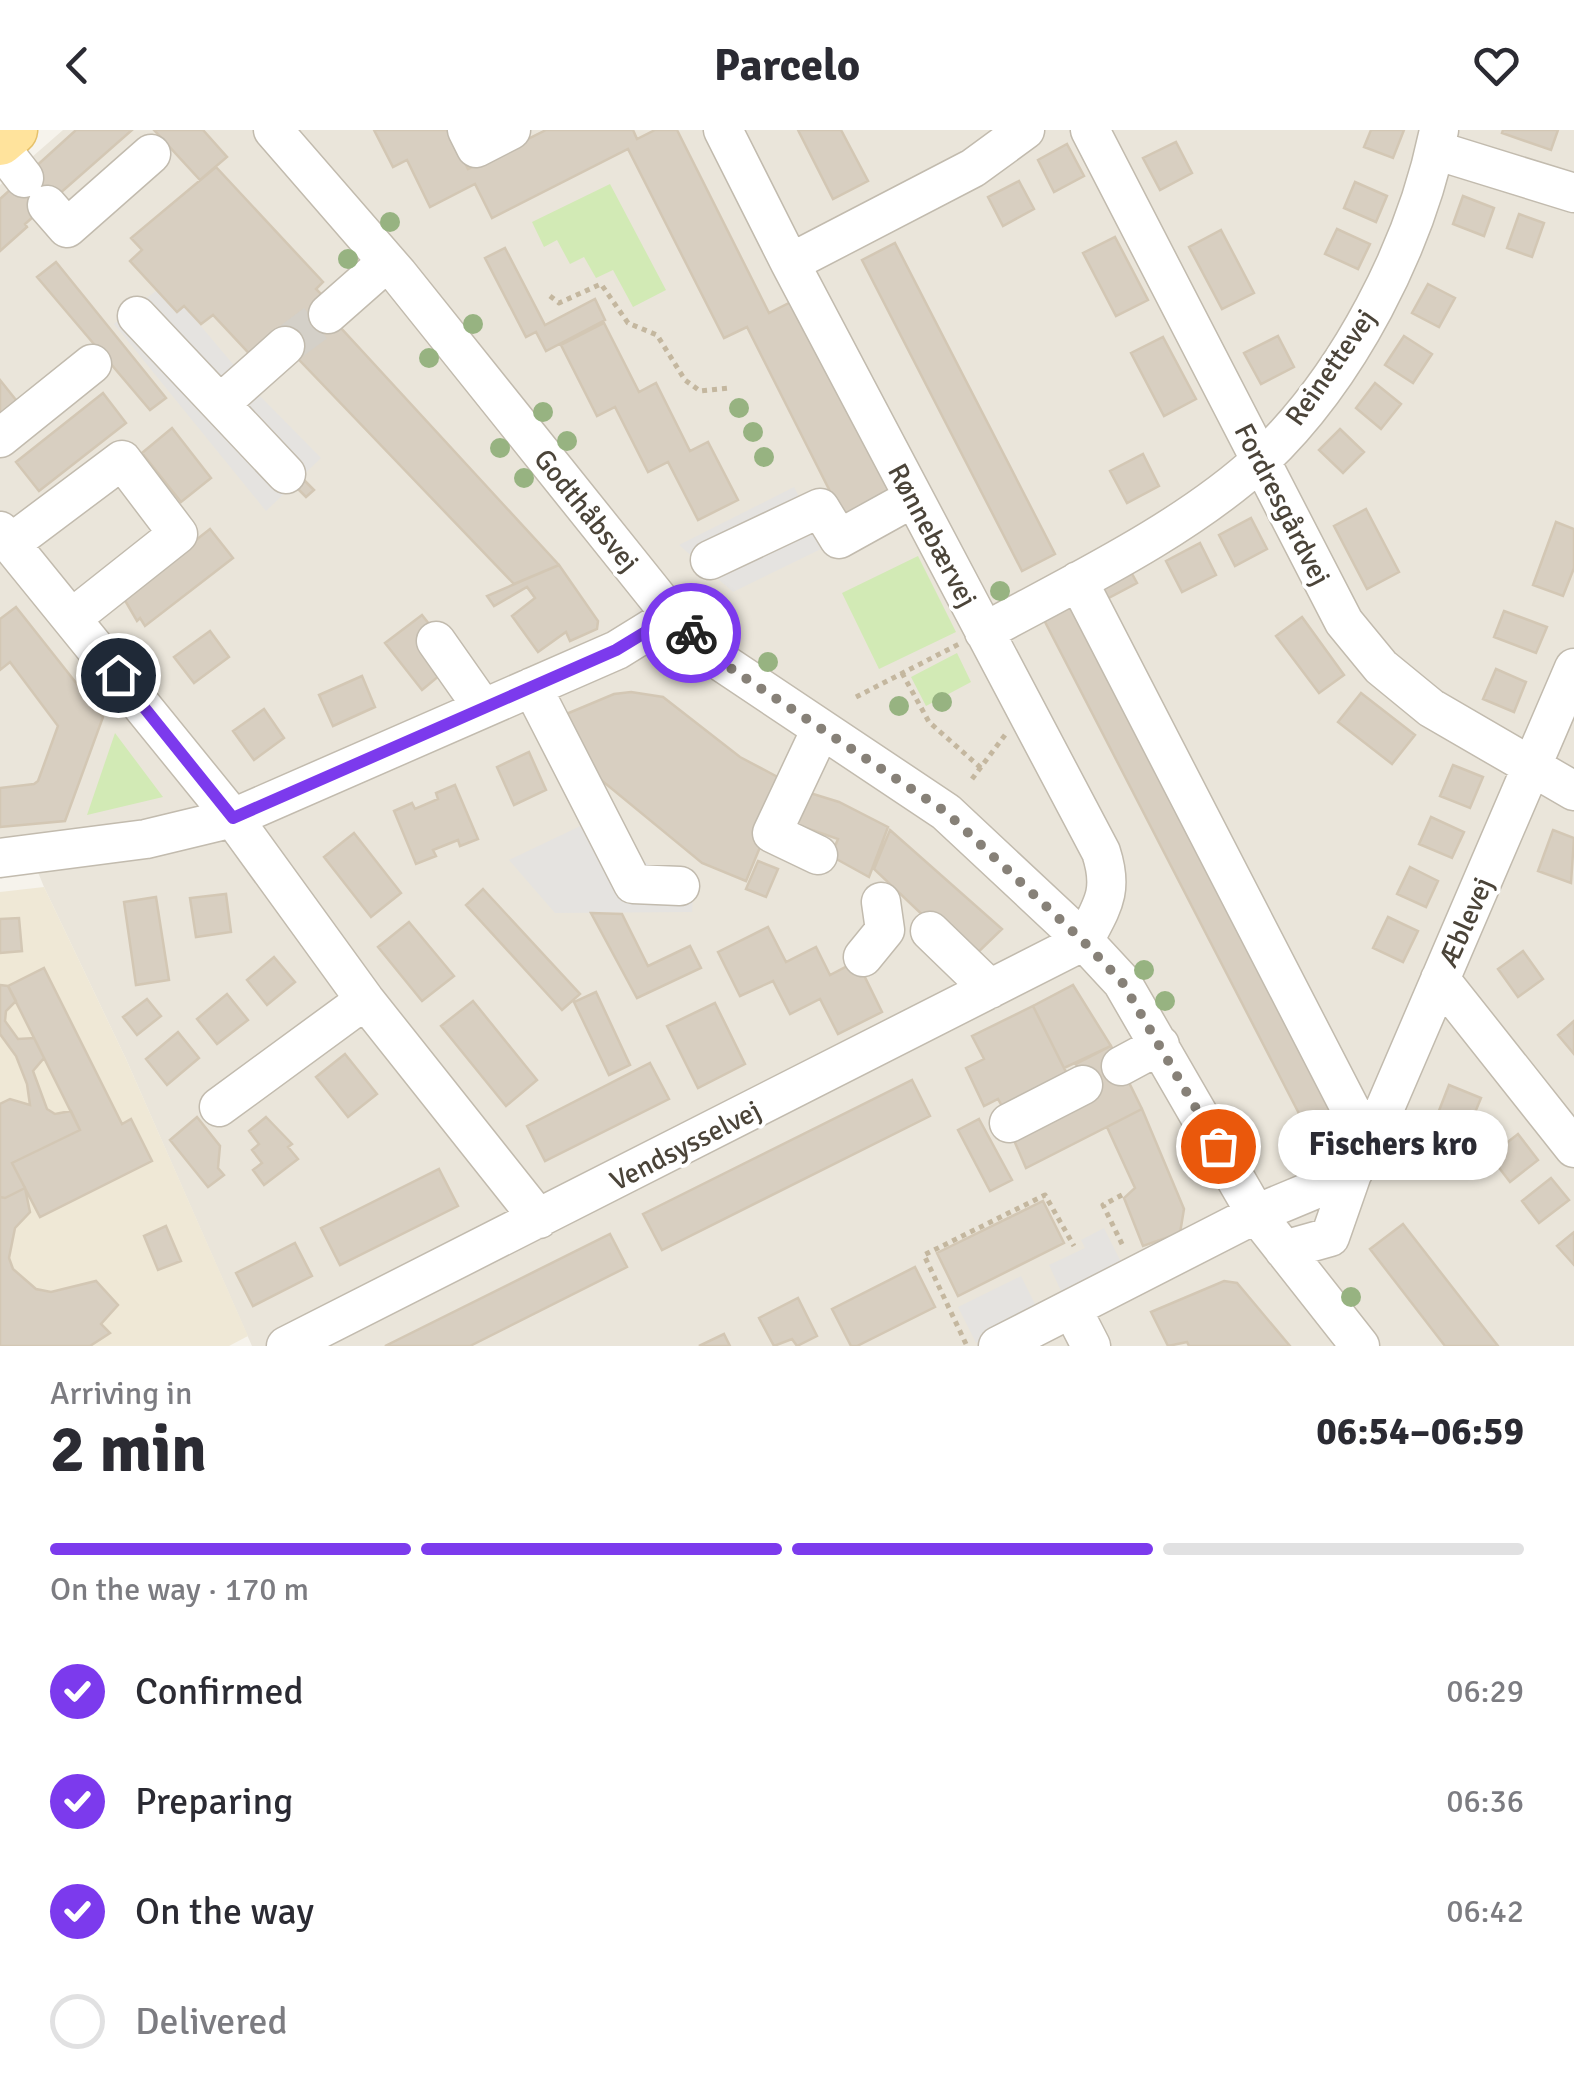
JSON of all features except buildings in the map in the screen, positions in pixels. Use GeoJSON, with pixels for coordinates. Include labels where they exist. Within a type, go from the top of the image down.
{"type":"FeatureCollection","features":[{"type":"Feature","properties":{"kind":"main road"},"geometry":{"type":"LineString","coordinates":[[13,130],[18,168]]}},
{"type":"Feature","properties":{"kind":"street","name":"Godthåbsvej"},"geometry":{"type":"LineString","coordinates":[[274,130],[387,262],[672,616],[723,663],[946,812],[1122,982],[1256,1214],[1360,1346]]}},
{"type":"Feature","properties":{"kind":"street"},"geometry":{"type":"LineString","coordinates":[[467,130],[476,148],[511,130]]}},
{"type":"Feature","properties":{"kind":"street","name":"Rønnebærvej"},"geometry":{"type":"LineString","coordinates":[[724,130],[790,264],[1100,852],[1108,874],[1107,896],[1084,942]]}},
{"type":"Feature","properties":{"kind":"street"},"geometry":{"type":"LineString","coordinates":[[790,264],[973,168],[1026,130]]}},
{"type":"Feature","properties":{"kind":"street","name":"Fordresgårdvej"},"geometry":{"type":"LineString","coordinates":[[1090,130],[1344,622],[1381,668],[1431,708],[1574,791]]}},
{"type":"Feature","properties":{"kind":"street"},"geometry":{"type":"LineString","coordinates":[[1437,140],[1574,192]]}},
{"type":"Feature","properties":{"kind":"street","name":"Reinettevej"},"geometry":{"type":"LineString","coordinates":[[984,632],[1187,515],[1260,460],[1317,396],[1360,333],[1403,245],[1437,140]]}},
{"type":"Feature","properties":{"kind":"street"},"geometry":{"type":"LineString","coordinates":[[18,168],[68,228],[150,154]]}},
{"type":"Feature","properties":{"kind":"street"},"geometry":{"type":"LineString","coordinates":[[328,314],[387,262]]}},
{"type":"Feature","properties":{"kind":"street"},"geometry":{"type":"LineString","coordinates":[[137,316],[286,474]]}},
{"type":"Feature","properties":{"kind":"street"},"geometry":{"type":"LineString","coordinates":[[221,402],[286,346]]}},
{"type":"Feature","properties":{"kind":"street"},"geometry":{"type":"LineString","coordinates":[[0,438],[92,364]]}},
{"type":"Feature","properties":{"kind":"street"},"geometry":{"type":"LineString","coordinates":[[72,618],[178,534],[122,460],[7,549],[72,618],[233,818],[365,1000],[539,1219]]}},
{"type":"Feature","properties":{"kind":"street"},"geometry":{"type":"LineString","coordinates":[[710,560],[820,508],[838,539],[913,498]]}},
{"type":"Feature","properties":{"kind":"street"},"geometry":{"type":"LineString","coordinates":[[998,1346],[1360,1160],[1078,581]]}},
{"type":"Feature","properties":{"kind":"street"},"geometry":{"type":"LineString","coordinates":[[0,858],[146,839],[233,818],[616,650],[672,616]]}},
{"type":"Feature","properties":{"kind":"street"},"geometry":{"type":"LineString","coordinates":[[436,641],[483,708]]}},
{"type":"Feature","properties":{"kind":"street","name":"Æblevej"},"geometry":{"type":"LineString","coordinates":[[1284,1250],[1330,1237],[1574,668]]}},
{"type":"Feature","properties":{"kind":"street"},"geometry":{"type":"LineString","coordinates":[[532,686],[633,884],[680,886]]}},
{"type":"Feature","properties":{"kind":"street"},"geometry":{"type":"LineString","coordinates":[[818,855],[772,833],[821,729]]}},
{"type":"Feature","properties":{"kind":"street"},"geometry":{"type":"LineString","coordinates":[[863,958],[885,930],[881,902]]}},
{"type":"Feature","properties":{"kind":"street"},"geometry":{"type":"LineString","coordinates":[[930,931],[990,989]]}},
{"type":"Feature","properties":{"kind":"street","name":"Vendsysselvej"},"geometry":{"type":"LineString","coordinates":[[286,1346],[1084,942]]}},
{"type":"Feature","properties":{"kind":"street"},"geometry":{"type":"LineString","coordinates":[[1440,979],[1574,1148]]}},
{"type":"Feature","properties":{"kind":"street"},"geometry":{"type":"LineString","coordinates":[[219,1107],[365,1000]]}},
{"type":"Feature","properties":{"kind":"street"},"geometry":{"type":"LineString","coordinates":[[1121,1066],[1160,1045]]}},
{"type":"Feature","properties":{"kind":"street"},"geometry":{"type":"LineString","coordinates":[[1009,1123],[1083,1085]]}},
{"type":"Feature","properties":{"kind":"street"},"geometry":{"type":"LineString","coordinates":[[1072,1309],[1090,1346]]}},
{"type":"Feature","properties":{"kind":"path"},"geometry":{"type":"LineString","coordinates":[[550,296],[559,304],[601,284],[628,322],[657,335],[685,380],[700,391],[730,388]]}},
{"type":"Feature","properties":{"kind":"path"},"geometry":{"type":"LineString","coordinates":[[856,698],[984,632]]}},
{"type":"Feature","properties":{"kind":"path"},"geometry":{"type":"LineString","coordinates":[[902,673],[930,722],[981,768]]}},
{"type":"Feature","properties":{"kind":"path"},"geometry":{"type":"LineString","coordinates":[[972,779],[1024,708]]}},
{"type":"Feature","properties":{"kind":"path"},"geometry":{"type":"LineString","coordinates":[[967,1346],[924,1254],[1045,1194],[1074,1246]]}},
{"type":"Feature","properties":{"kind":"path"},"geometry":{"type":"LineString","coordinates":[[1122,1195],[1103,1205],[1138,1276]]}},
{"type":"Feature","properties":{"kind":"shaded area"},"geometry":{"type":"Polygon","coordinates":[[[63,130],[1574,130],[1574,1346],[252,1346],[24,838],[0,837],[0,185],[63,130]]]}},
{"type":"Feature","properties":{"kind":"shaded area"},"geometry":{"type":"Polygon","coordinates":[[[157,290],[176,312],[184,306],[259,395],[321,458],[266,511],[114,324],[157,290]]]}},
{"type":"Feature","properties":{"kind":"shaded area"},"geometry":{"type":"Polygon","coordinates":[[[794,487],[825,547],[733,592],[679,545],[794,487]]]}},
{"type":"Feature","properties":{"kind":"shaded area"},"geometry":{"type":"Polygon","coordinates":[[[593,820],[653,868],[695,871],[692,912],[555,913],[509,860],[593,820]]]}},
{"type":"Feature","properties":{"kind":"shaded area"},"geometry":{"type":"Polygon","coordinates":[[[44,887],[126,1059],[248,1336],[229,1346],[0,1346],[0,892],[44,887]]]}},
{"type":"Feature","properties":{"kind":"shaded area"},"geometry":{"type":"Polygon","coordinates":[[[1104,1228],[1125,1270],[976,1343],[958,1307],[1021,1276],[1036,1306],[1062,1293],[1049,1265],[1085,1248],[1081,1240],[1104,1228]]]}},
{"type":"Feature","properties":{"kind":"green space"},"geometry":{"type":"Polygon","coordinates":[[[610,184],[666,290],[633,307],[613,270],[596,278],[584,257],[570,264],[557,240],[544,247],[532,222],[610,184]]]}},
{"type":"Feature","properties":{"kind":"green space"},"geometry":{"type":"Polygon","coordinates":[[[918,556],[956,632],[879,669],[842,593],[918,556]]]}},
{"type":"Feature","properties":{"kind":"green space"},"geometry":{"type":"Polygon","coordinates":[[[957,653],[971,682],[926,706],[911,677],[957,653]]]}},
{"type":"Feature","properties":{"kind":"green space"},"geometry":{"type":"Polygon","coordinates":[[[115,733],[163,797],[87,815],[115,733]]]}},
{"type":"Feature","properties":{"kind":"tunnel"},"geometry":{"type":"LineString","coordinates":[[285,346],[328,314]]}},
{"type":"Feature","properties":{"kind":"way so far"},"geometry":{"type":"LineString","coordinates":[[691,633],[723,663],[946,812],[1084,942],[1122,982],[1218,1146]]}},
{"type":"Feature","properties":{"kind":"place","name":"Fischers kro"},"geometry":{"type":"Point","coordinates":[1218,1146]}},
{"type":"Feature","properties":{"kind":"route"},"geometry":{"type":"LineString","coordinates":[[118,675],[233,818],[616,650],[672,616],[691,633]]}}]}
